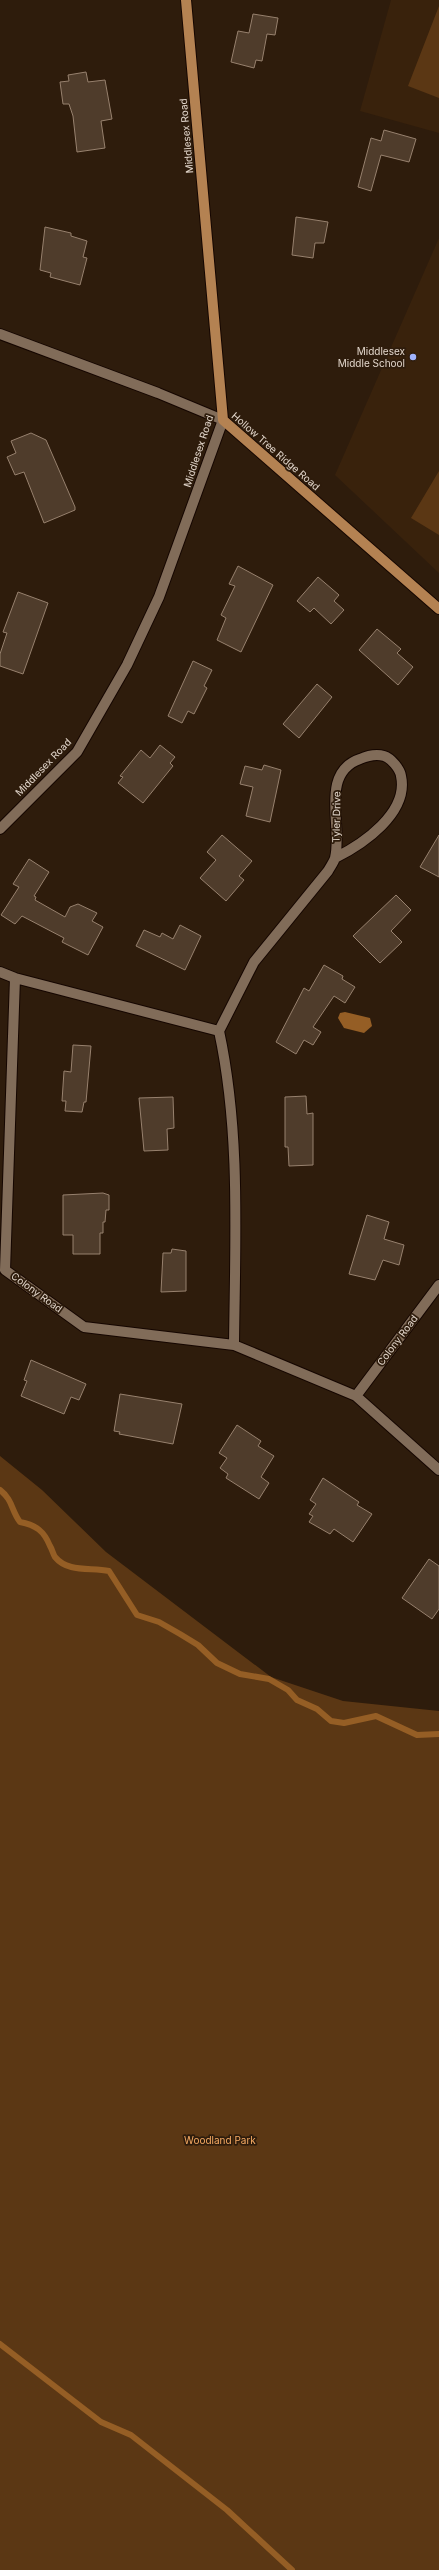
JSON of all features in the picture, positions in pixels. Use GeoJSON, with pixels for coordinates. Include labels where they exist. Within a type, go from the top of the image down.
{"type":"FeatureCollection","features":[{"type":"Feature","properties":{"kind":"main road","name":"Middlesex Road"},"geometry":{"type":"LineString","coordinates":[[186,0],[223,420]]}},
{"type":"Feature","properties":{"kind":"main road","name":"Hollow Tree Ridge Road"},"geometry":{"type":"LineString","coordinates":[[223,420],[439,609]]}},
{"type":"Feature","properties":{"kind":"street","name":"Hollow Tree Ridge Road"},"geometry":{"type":"LineString","coordinates":[[0,334],[158,392],[223,420]]}},
{"type":"Feature","properties":{"kind":"street","name":"Middlesex Road"},"geometry":{"type":"LineString","coordinates":[[0,829],[77,752],[127,665],[159,597],[223,420]]}},
{"type":"Feature","properties":{"kind":"street","name":"Tyler Drive"},"geometry":{"type":"LineString","coordinates":[[219,1031],[254,962],[328,871],[335,858],[338,780],[344,769],[354,761],[368,756],[384,756],[393,762],[401,774],[403,787],[400,799],[378,830],[361,845],[335,858]]}},
{"type":"Feature","properties":{"kind":"street"},"geometry":{"type":"LineString","coordinates":[[0,972],[15,978],[219,1031],[228,1076],[235,1177],[234,1345]]}},
{"type":"Feature","properties":{"kind":"street","name":"Colony Road"},"geometry":{"type":"LineString","coordinates":[[15,978],[5,1270],[84,1327],[234,1345],[356,1396],[439,1470]]}},
{"type":"Feature","properties":{"kind":"street","name":"Colony Road"},"geometry":{"type":"LineString","coordinates":[[356,1396],[439,1285]]}},
{"type":"Feature","properties":{"kind":"shaded area"},"geometry":{"type":"Polygon","coordinates":[[[391,0],[439,0],[439,133],[360,111],[391,0]]]}},
{"type":"Feature","properties":{"kind":"shaded area","name":"Middlesex Middle School"},"geometry":{"type":"Polygon","coordinates":[[[439,238],[439,573],[335,475],[439,238]]]}},
{"type":"Feature","properties":{"kind":"shaded area"},"geometry":{"type":"Polygon","coordinates":[[[345,1012],[370,1018],[372,1026],[364,1033],[344,1028],[338,1018],[340,1013],[345,1012]]]}},
{"type":"Feature","properties":{"kind":"green space"},"geometry":{"type":"Polygon","coordinates":[[[439,6],[439,98],[408,86],[439,6]]]}},
{"type":"Feature","properties":{"kind":"green space"},"geometry":{"type":"Polygon","coordinates":[[[439,471],[439,535],[411,518],[439,471]]]}},
{"type":"Feature","properties":{"kind":"green space","name":"Woodland Park"},"geometry":{"type":"Polygon","coordinates":[[[0,1456],[42,1490],[106,1552],[271,1677],[343,1701],[439,1711],[439,2570],[0,2570],[0,1456]]]}},
{"type":"Feature","properties":{"kind":"building"},"geometry":{"type":"Polygon","coordinates":[[[253,14],[278,18],[275,35],[267,34],[262,61],[256,60],[254,68],[231,62],[238,31],[249,33],[253,14]]]}},
{"type":"Feature","properties":{"kind":"building"},"geometry":{"type":"Polygon","coordinates":[[[86,72],[88,82],[105,80],[112,119],[101,121],[105,148],[77,152],[73,116],[69,104],[63,104],[60,82],[69,81],[68,75],[86,72]]]}},
{"type":"Feature","properties":{"kind":"building"},"geometry":{"type":"Polygon","coordinates":[[[384,130],[416,139],[409,162],[381,155],[371,191],[358,187],[371,138],[381,141],[384,130]]]}},
{"type":"Feature","properties":{"kind":"building"},"geometry":{"type":"Polygon","coordinates":[[[296,217],[328,222],[324,243],[315,243],[313,258],[292,255],[296,217]]]}},
{"type":"Feature","properties":{"kind":"building"},"geometry":{"type":"Polygon","coordinates":[[[45,227],[71,233],[71,236],[87,241],[83,257],[87,258],[80,285],[50,277],[51,273],[40,270],[45,227]]]}},
{"type":"Feature","properties":{"kind":"building"},"geometry":{"type":"Polygon","coordinates":[[[31,433],[46,440],[75,507],[75,510],[44,523],[24,472],[15,475],[7,457],[16,453],[11,441],[31,433]]]}},
{"type":"Feature","properties":{"kind":"building"},"geometry":{"type":"Polygon","coordinates":[[[238,566],[273,585],[241,652],[217,640],[226,618],[221,615],[235,586],[229,584],[238,566]]]}},
{"type":"Feature","properties":{"kind":"building"},"geometry":{"type":"Polygon","coordinates":[[[318,577],[339,595],[334,601],[344,610],[331,624],[314,608],[310,612],[297,601],[318,577]]]}},
{"type":"Feature","properties":{"kind":"building"},"geometry":{"type":"Polygon","coordinates":[[[18,592],[48,603],[23,674],[0,666],[0,654],[7,633],[3,632],[18,592]]]}},
{"type":"Feature","properties":{"kind":"building"},"geometry":{"type":"Polygon","coordinates":[[[377,629],[401,649],[397,653],[413,667],[398,685],[359,650],[377,629]]]}},
{"type":"Feature","properties":{"kind":"building"},"geometry":{"type":"Polygon","coordinates":[[[193,661],[212,670],[204,686],[207,688],[194,714],[188,711],[182,723],[168,716],[193,661]]]}},
{"type":"Feature","properties":{"kind":"building"},"geometry":{"type":"Polygon","coordinates":[[[317,684],[332,697],[299,738],[283,724],[317,684]]]}},
{"type":"Feature","properties":{"kind":"building"},"geometry":{"type":"Polygon","coordinates":[[[160,745],[175,757],[170,763],[173,766],[143,803],[118,783],[123,777],[120,776],[141,750],[150,758],[160,745]]]}},
{"type":"Feature","properties":{"kind":"building"},"geometry":{"type":"Polygon","coordinates":[[[264,765],[281,770],[270,822],[246,816],[253,787],[240,784],[245,766],[262,770],[264,765]]]}},
{"type":"Feature","properties":{"kind":"building"},"geometry":{"type":"Polygon","coordinates":[[[222,835],[252,861],[239,876],[244,880],[226,901],[200,878],[216,860],[207,852],[222,835]]]}},
{"type":"Feature","properties":{"kind":"building"},"geometry":{"type":"Polygon","coordinates":[[[439,835],[439,877],[420,867],[439,835]]]}},
{"type":"Feature","properties":{"kind":"building"},"geometry":{"type":"Polygon","coordinates":[[[29,859],[49,872],[34,896],[36,897],[35,900],[65,917],[70,907],[78,904],[97,913],[92,921],[103,927],[88,955],[62,942],[64,938],[22,916],[15,924],[1,915],[19,887],[13,884],[29,859]]]}},
{"type":"Feature","properties":{"kind":"building"},"geometry":{"type":"Polygon","coordinates":[[[396,895],[411,910],[391,931],[402,942],[380,963],[353,936],[396,895]]]}},
{"type":"Feature","properties":{"kind":"building"},"geometry":{"type":"Polygon","coordinates":[[[180,925],[201,936],[185,970],[136,946],[144,930],[160,937],[162,933],[173,939],[180,925]]]}},
{"type":"Feature","properties":{"kind":"building"},"geometry":{"type":"Polygon","coordinates":[[[324,965],[343,976],[342,979],[355,987],[345,1003],[334,996],[313,1027],[321,1032],[313,1045],[304,1040],[296,1054],[276,1042],[304,988],[309,991],[324,965]]]}},
{"type":"Feature","properties":{"kind":"building"},"geometry":{"type":"Polygon","coordinates":[[[73,1045],[91,1046],[86,1102],[84,1102],[82,1112],[65,1111],[66,1101],[62,1101],[64,1071],[71,1072],[73,1045]]]}},
{"type":"Feature","properties":{"kind":"building"},"geometry":{"type":"Polygon","coordinates":[[[306,1096],[307,1114],[313,1113],[313,1165],[289,1166],[288,1147],[285,1147],[285,1097],[306,1096]]]}},
{"type":"Feature","properties":{"kind":"building"},"geometry":{"type":"Polygon","coordinates":[[[173,1097],[174,1128],[167,1129],[168,1150],[144,1151],[139,1098],[173,1097]]]}},
{"type":"Feature","properties":{"kind":"building"},"geometry":{"type":"Polygon","coordinates":[[[103,1193],[109,1195],[109,1210],[106,1210],[105,1222],[103,1222],[103,1233],[100,1233],[100,1254],[73,1254],[73,1235],[63,1235],[63,1195],[103,1193]]]}},
{"type":"Feature","properties":{"kind":"building"},"geometry":{"type":"Polygon","coordinates":[[[367,1215],[389,1222],[384,1239],[404,1245],[399,1265],[383,1260],[375,1280],[349,1274],[367,1215]]]}},
{"type":"Feature","properties":{"kind":"building"},"geometry":{"type":"Polygon","coordinates":[[[172,1249],[186,1251],[186,1291],[161,1292],[163,1253],[171,1253],[172,1249]]]}},
{"type":"Feature","properties":{"kind":"building"},"geometry":{"type":"Polygon","coordinates":[[[31,1360],[86,1384],[79,1400],[71,1397],[64,1414],[21,1396],[27,1381],[24,1380],[31,1360]]]}},
{"type":"Feature","properties":{"kind":"building"},"geometry":{"type":"Polygon","coordinates":[[[120,1394],[182,1404],[173,1444],[119,1434],[120,1432],[114,1431],[120,1394]]]}},
{"type":"Feature","properties":{"kind":"building"},"geometry":{"type":"Polygon","coordinates":[[[237,1425],[261,1441],[258,1446],[274,1456],[261,1477],[269,1483],[259,1499],[226,1478],[228,1474],[220,1468],[227,1458],[219,1453],[237,1425]]]}},
{"type":"Feature","properties":{"kind":"building"},"geometry":{"type":"Polygon","coordinates":[[[323,1478],[359,1502],[357,1505],[372,1514],[353,1542],[334,1529],[330,1534],[309,1522],[313,1516],[309,1514],[316,1504],[310,1500],[323,1478]]]}},
{"type":"Feature","properties":{"kind":"building"},"geometry":{"type":"Polygon","coordinates":[[[429,1559],[439,1566],[439,1609],[432,1619],[402,1598],[429,1559]]]}},
{"type":"Feature","properties":{"kind":"waterway"},"geometry":{"type":"LineString","coordinates":[[0,1490],[10,1501],[20,1522],[31,1525],[39,1530],[45,1536],[55,1557],[60,1562],[73,1567],[109,1571],[137,1615],[159,1622],[180,1634],[198,1645],[217,1663],[240,1674],[269,1679],[288,1690],[297,1700],[317,1709],[331,1721],[344,1723],[376,1716],[417,1735],[439,1734]]}},
{"type":"Feature","properties":{"kind":"waterway"},"geometry":{"type":"LineString","coordinates":[[0,2344],[101,2422],[131,2435],[227,2510],[292,2570]]}},
{"type":"Feature","properties":{"kind":"place","name":"Middlesex Middle School"},"geometry":{"type":"Point","coordinates":[413,357]}}]}
